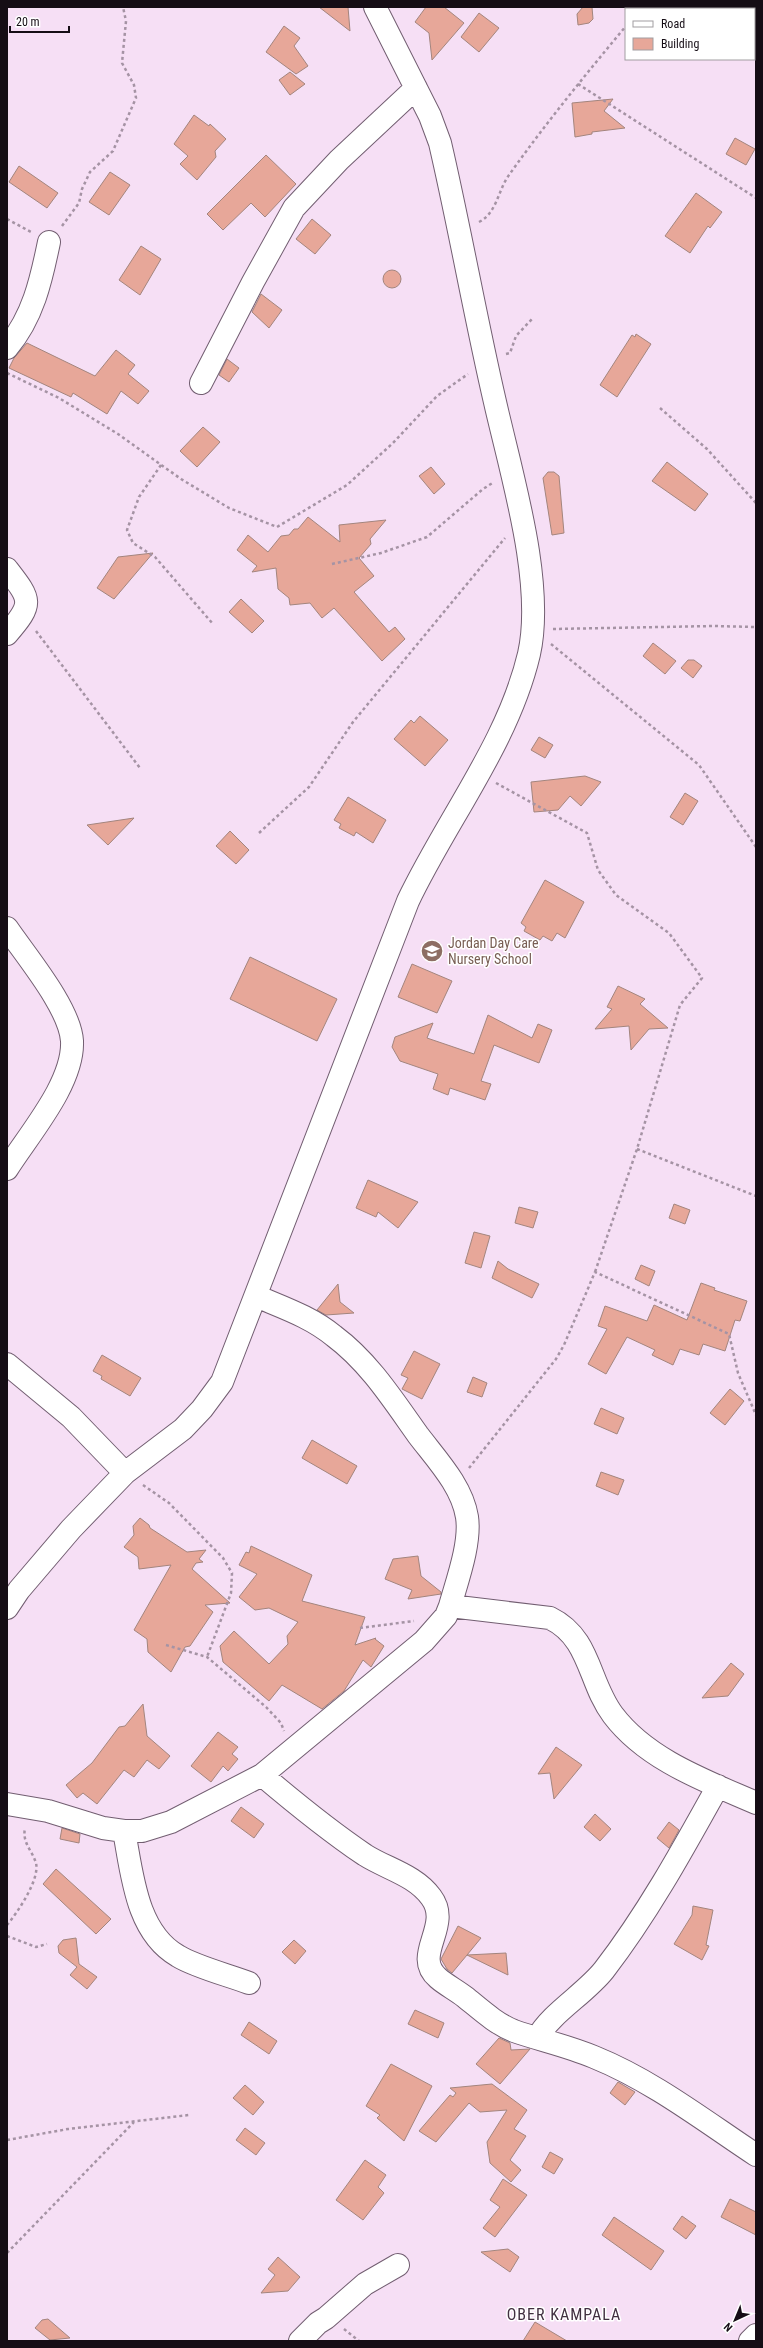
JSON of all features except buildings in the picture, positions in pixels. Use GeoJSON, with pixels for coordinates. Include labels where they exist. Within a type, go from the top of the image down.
{"type":"FeatureCollection","features":[{"type":"Feature","properties":{"kind":"street"},"geometry":{"type":"LineString","coordinates":[[7,1608],[19,1590],[70,1529],[125,1472],[172,1439],[202,1409],[222,1382],[408,901],[427,862],[479,773],[513,700],[528,655],[533,630],[529,566],[523,526],[440,143],[430,116],[375,7]]}},
{"type":"Feature","properties":{"kind":"street"},"geometry":{"type":"LineString","coordinates":[[201,383],[253,282],[294,208],[338,160],[416,88]]}},
{"type":"Feature","properties":{"kind":"street"},"geometry":{"type":"LineString","coordinates":[[7,348],[29,315],[35,300],[49,242]]}},
{"type":"Feature","properties":{"kind":"street"},"geometry":{"type":"LineString","coordinates":[[7,569],[25,594],[24,615],[7,634]]}},
{"type":"Feature","properties":{"kind":"street"},"geometry":{"type":"LineString","coordinates":[[7,928],[52,993],[67,1021],[72,1041],[68,1066],[59,1088],[7,1169]]}},
{"type":"Feature","properties":{"kind":"street"},"geometry":{"type":"LineString","coordinates":[[7,1804],[124,1831],[142,1831],[171,1822],[262,1775],[424,1641],[446,1616],[450,1606],[468,1526],[465,1507],[455,1485],[379,1381],[358,1357],[335,1336],[314,1322],[256,1296]]}},
{"type":"Feature","properties":{"kind":"street"},"geometry":{"type":"LineString","coordinates":[[7,1364],[71,1417],[125,1472]]}},
{"type":"Feature","properties":{"kind":"street"},"geometry":{"type":"LineString","coordinates":[[450,1606],[550,1618],[564,1625],[581,1646],[600,1694],[613,1715],[627,1730],[666,1761],[756,1803]]}},
{"type":"Feature","properties":{"kind":"street"},"geometry":{"type":"LineString","coordinates":[[262,1775],[328,1830],[367,1856],[412,1879],[431,1897],[438,1911],[438,1926],[428,1957],[432,1972],[498,2022],[513,2030],[594,2056],[660,2089],[756,2155]]}},
{"type":"Feature","properties":{"kind":"street"},"geometry":{"type":"LineString","coordinates":[[538,2037],[543,2028],[584,1992],[624,1943],[675,1864],[718,1786]]}},
{"type":"Feature","properties":{"kind":"street"},"geometry":{"type":"LineString","coordinates":[[124,1831],[132,1875],[144,1918],[159,1940],[178,1956],[249,1983]]}},
{"type":"Feature","properties":{"kind":"street"},"geometry":{"type":"LineString","coordinates":[[300,2341],[318,2323],[326,2318],[365,2284],[398,2265]]}},
{"type":"Feature","properties":{"kind":"street"},"geometry":{"type":"LineString","coordinates":[[750,2341],[756,2335]]}},
{"type":"Feature","properties":{"kind":"path"},"geometry":{"type":"LineString","coordinates":[[7,219],[49,242],[79,203],[82,189],[90,172],[113,151],[136,98],[134,85],[122,63],[126,21],[123,7]]}},
{"type":"Feature","properties":{"kind":"path"},"geometry":{"type":"LineString","coordinates":[[460,230],[488,217],[508,176],[578,84],[625,27]]}},
{"type":"Feature","properties":{"kind":"path"},"geometry":{"type":"LineString","coordinates":[[578,84],[756,198]]}},
{"type":"Feature","properties":{"kind":"path"},"geometry":{"type":"LineString","coordinates":[[7,373],[59,398],[118,434],[161,465],[229,508],[276,527],[347,485],[394,443],[437,396],[486,360],[510,353],[516,336],[532,319]]}},
{"type":"Feature","properties":{"kind":"path"},"geometry":{"type":"LineString","coordinates":[[660,408],[707,449],[756,503]]}},
{"type":"Feature","properties":{"kind":"path"},"geometry":{"type":"LineString","coordinates":[[161,465],[139,497],[127,530],[133,543],[155,557],[213,624]]}},
{"type":"Feature","properties":{"kind":"path"},"geometry":{"type":"LineString","coordinates":[[332,564],[381,553],[427,537],[483,488],[512,472]]}},
{"type":"Feature","properties":{"kind":"path"},"geometry":{"type":"LineString","coordinates":[[258,834],[309,788],[353,722],[507,535],[523,526]]}},
{"type":"Feature","properties":{"kind":"path"},"geometry":{"type":"LineString","coordinates":[[24,615],[140,768]]}},
{"type":"Feature","properties":{"kind":"path"},"geometry":{"type":"LineString","coordinates":[[533,630],[714,626],[756,627]]}},
{"type":"Feature","properties":{"kind":"path"},"geometry":{"type":"LineString","coordinates":[[533,630],[700,765],[756,847]]}},
{"type":"Feature","properties":{"kind":"path"},"geometry":{"type":"LineString","coordinates":[[455,1485],[556,1359],[564,1345],[595,1272],[637,1149],[680,1005],[702,978],[669,932],[616,895],[598,870],[587,833],[479,773]]}},
{"type":"Feature","properties":{"kind":"path"},"geometry":{"type":"LineString","coordinates":[[637,1149],[756,1196]]}},
{"type":"Feature","properties":{"kind":"path"},"geometry":{"type":"LineString","coordinates":[[595,1272],[729,1334],[738,1373],[756,1415]]}},
{"type":"Feature","properties":{"kind":"path"},"geometry":{"type":"LineString","coordinates":[[125,1472],[169,1503],[223,1558],[232,1573],[231,1593],[207,1657]]}},
{"type":"Feature","properties":{"kind":"path"},"geometry":{"type":"LineString","coordinates":[[360,1628],[415,1621]]}},
{"type":"Feature","properties":{"kind":"path"},"geometry":{"type":"LineString","coordinates":[[166,1645],[207,1657],[266,1707],[281,1723],[288,1743],[284,1758]]}},
{"type":"Feature","properties":{"kind":"path"},"geometry":{"type":"LineString","coordinates":[[7,1925],[20,1909],[32,1884],[35,1871],[36,1864],[27,1847],[24,1836],[29,1808]]}},
{"type":"Feature","properties":{"kind":"path"},"geometry":{"type":"LineString","coordinates":[[7,1936],[36,1947],[47,1944]]}},
{"type":"Feature","properties":{"kind":"path"},"geometry":{"type":"LineString","coordinates":[[7,2140],[68,2129],[189,2115]]}},
{"type":"Feature","properties":{"kind":"path"},"geometry":{"type":"LineString","coordinates":[[7,2253],[134,2122]]}},
{"type":"Feature","properties":{"kind":"place","name":"Jordan Day Care Nursery School"},"geometry":{"type":"Point","coordinates":[432,951]}},
{"type":"Feature","properties":{"kind":"district","name":"OBER KAMPALA"},"geometry":{"type":"Point","coordinates":[564,2314]}}]}
